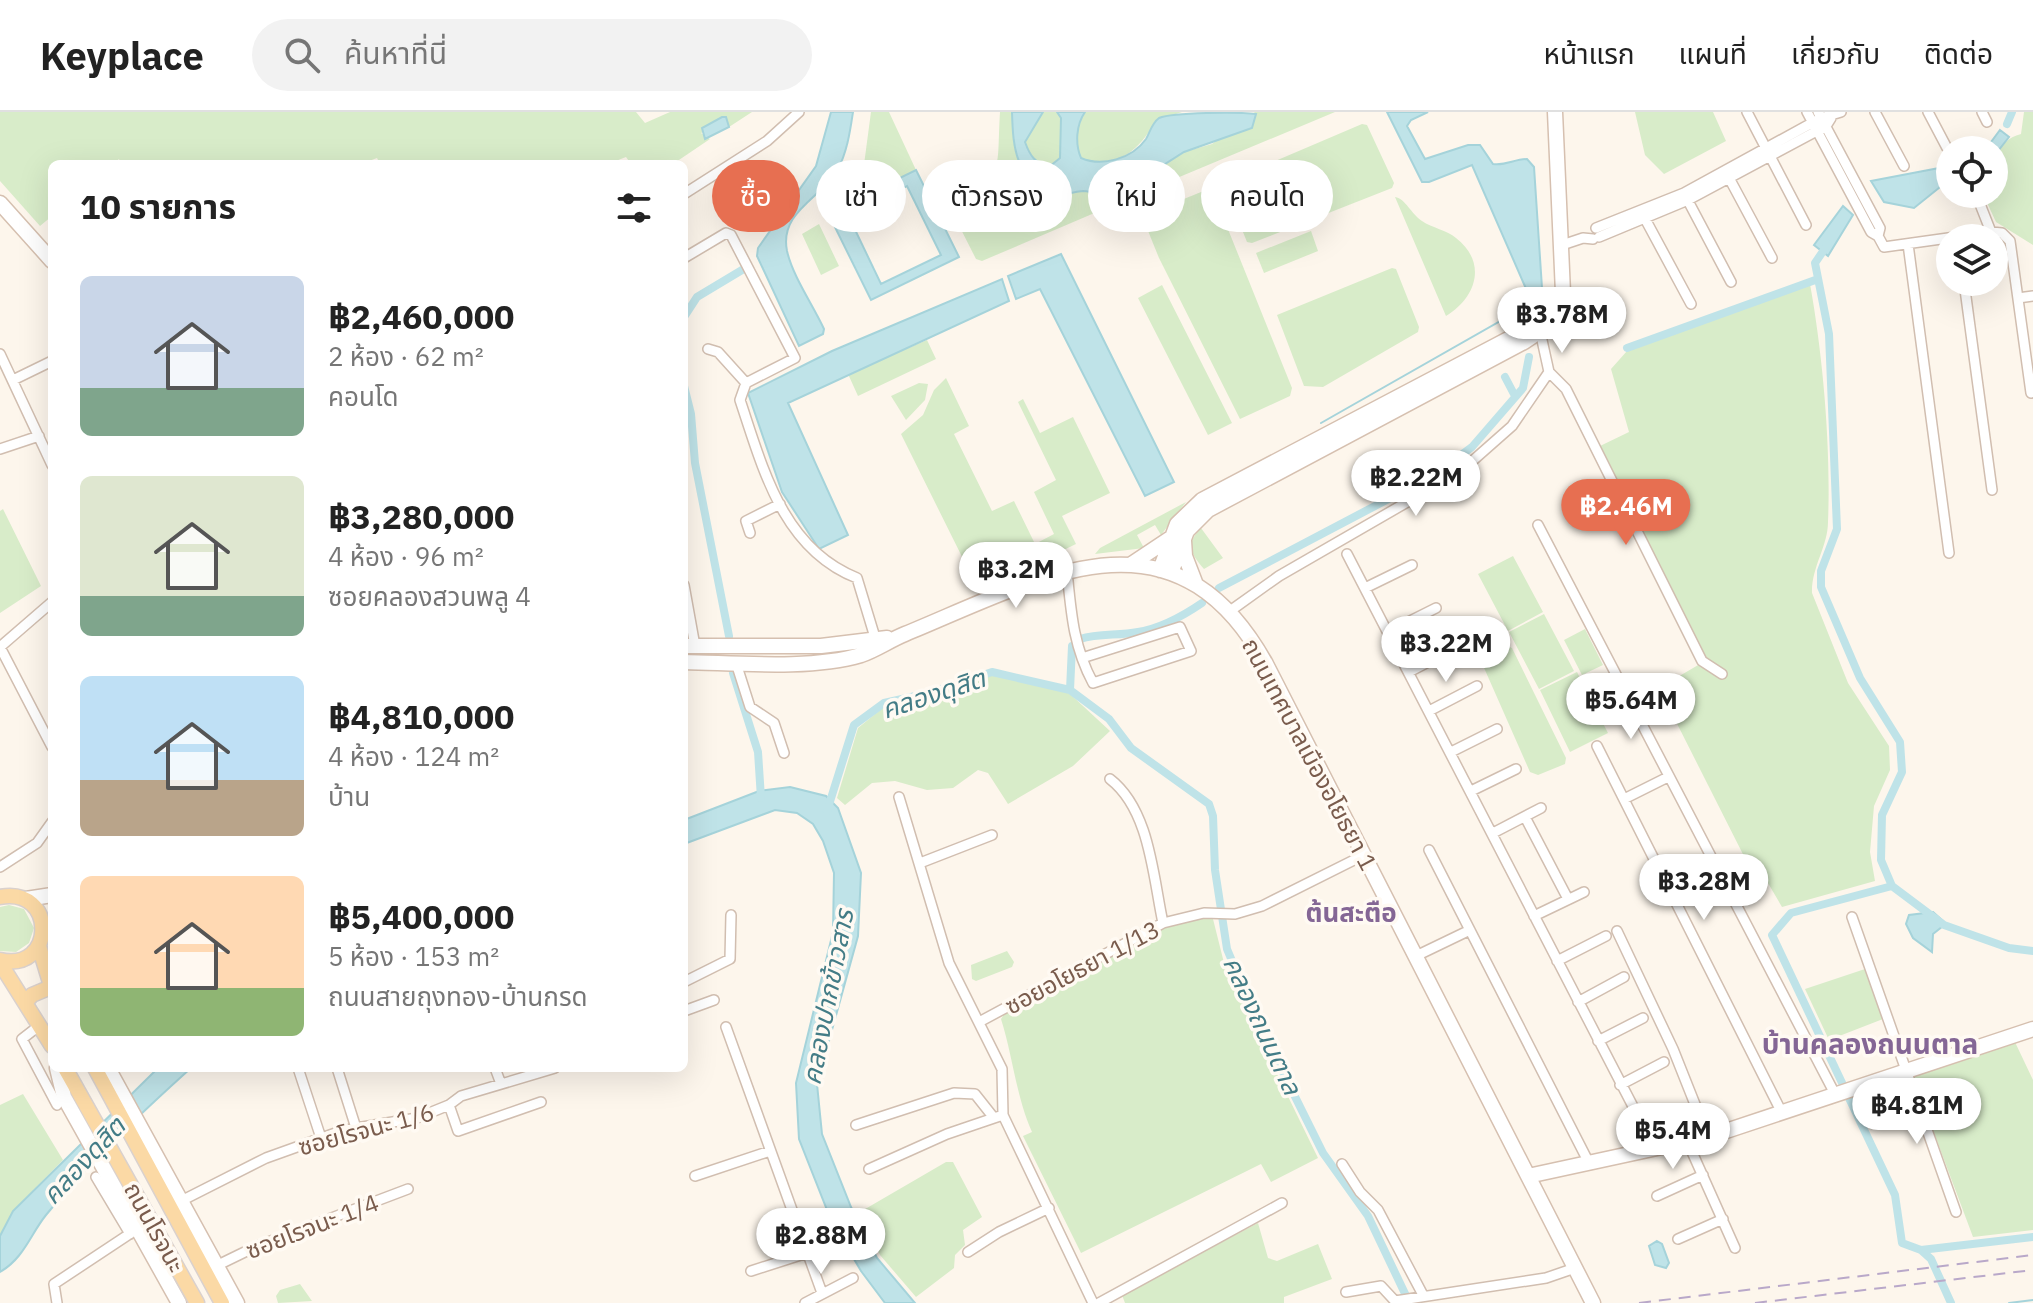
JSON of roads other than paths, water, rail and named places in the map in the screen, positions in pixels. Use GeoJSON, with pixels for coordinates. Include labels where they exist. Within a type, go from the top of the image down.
{"type":"FeatureCollection","features":[{"type":"Feature","properties":{"kind":"main road"},"geometry":{"type":"LineString","coordinates":[[1166,571],[1187,512],[1202,500],[1519,333],[1544,316],[1554,291],[1546,112]]}},
{"type":"Feature","properties":{"kind":"main road"},"geometry":{"type":"LineString","coordinates":[[1130,565],[1178,537],[1208,510],[1540,331],[1560,308],[1562,245],[1555,112]]}},
{"type":"Feature","properties":{"kind":"main road"},"geometry":{"type":"LineString","coordinates":[[0,203],[48,257]]}},
{"type":"Feature","properties":{"kind":"main road"},"geometry":{"type":"LineString","coordinates":[[1178,537],[1195,582]]}},
{"type":"Feature","properties":{"kind":"main road","name":"ถนนเทศบาลเมืองอโยธยา 1"},"geometry":{"type":"LineString","coordinates":[[688,662],[833,660],[1067,571],[1130,565],[1166,571],[1195,582],[1230,611],[1266,664],[1593,1303]]}},
{"type":"Feature","properties":{"kind":"main road","name":"ถนนเทศบาลเมืองอโยธยา 1"},"geometry":{"type":"LineString","coordinates":[[689,646],[877,643]]}},
{"type":"Feature","properties":{"kind":"main road"},"geometry":{"type":"LineString","coordinates":[[3,893],[26,899],[48,896]]}},
{"type":"Feature","properties":{"kind":"main road"},"geometry":{"type":"LineString","coordinates":[[26,899],[48,923],[39,946],[20,960],[0,962],[48,1039]]}},
{"type":"Feature","properties":{"kind":"main road"},"geometry":{"type":"LineString","coordinates":[[39,946],[48,975]]}},
{"type":"Feature","properties":{"kind":"main road"},"geometry":{"type":"LineString","coordinates":[[26,1002],[43,988],[48,988]]}},
{"type":"Feature","properties":{"kind":"main road"},"geometry":{"type":"LineString","coordinates":[[1528,1176],[1588,1161],[1688,1143],[2033,1029]]}},
{"type":"Feature","properties":{"kind":"main road","name":"ถนนโรจนะ"},"geometry":{"type":"LineString","coordinates":[[58,1072],[64,1097],[101,1174],[179,1303]]}},
{"type":"Feature","properties":{"kind":"main road","name":"ถนนโรจนะ"},"geometry":{"type":"LineString","coordinates":[[67,1072],[197,1303]]}},
{"type":"Feature","properties":{"kind":"main road","name":"ถนนโรจนะ"},"geometry":{"type":"LineString","coordinates":[[109,1078],[222,1303]]}},
{"type":"Feature","properties":{"kind":"main road","name":"ถนนโรจนะ"},"geometry":{"type":"LineString","coordinates":[[143,1144],[181,1201],[237,1303]]}},
{"type":"Feature","properties":{"kind":"street"},"geometry":{"type":"LineString","coordinates":[[688,191],[767,141],[799,112]]}},
{"type":"Feature","properties":{"kind":"street"},"geometry":{"type":"LineString","coordinates":[[1747,112],[1806,225]]}},
{"type":"Feature","properties":{"kind":"street"},"geometry":{"type":"LineString","coordinates":[[1807,112],[1821,121],[1832,149],[1868,217],[1871,232],[1878,236],[1884,247],[1936,240]]}},
{"type":"Feature","properties":{"kind":"street"},"geometry":{"type":"LineString","coordinates":[[1562,245],[1644,216],[1686,196],[1841,112]]}},
{"type":"Feature","properties":{"kind":"street"},"geometry":{"type":"LineString","coordinates":[[1875,112],[1904,166]]}},
{"type":"Feature","properties":{"kind":"street"},"geometry":{"type":"LineString","coordinates":[[1928,112],[1941,136]]}},
{"type":"Feature","properties":{"kind":"street"},"geometry":{"type":"LineString","coordinates":[[1727,174],[1772,258]]}},
{"type":"Feature","properties":{"kind":"street"},"geometry":{"type":"LineString","coordinates":[[1686,196],[1731,282]]}},
{"type":"Feature","properties":{"kind":"street"},"geometry":{"type":"LineString","coordinates":[[1644,216],[1691,304]]}},
{"type":"Feature","properties":{"kind":"street"},"geometry":{"type":"LineString","coordinates":[[688,256],[726,233],[731,235],[795,358],[746,383],[740,400],[780,504],[793,527],[821,560],[857,578],[877,643]]}},
{"type":"Feature","properties":{"kind":"street"},"geometry":{"type":"LineString","coordinates":[[2008,239],[2031,393]]}},
{"type":"Feature","properties":{"kind":"street"},"geometry":{"type":"LineString","coordinates":[[1908,244],[1949,553]]}},
{"type":"Feature","properties":{"kind":"street"},"geometry":{"type":"LineString","coordinates":[[1966,296],[1992,490]]}},
{"type":"Feature","properties":{"kind":"street"},"geometry":{"type":"LineString","coordinates":[[2018,298],[2033,296]]}},
{"type":"Feature","properties":{"kind":"street"},"geometry":{"type":"LineString","coordinates":[[1540,331],[1549,372],[1566,389],[1702,661],[1722,674]]}},
{"type":"Feature","properties":{"kind":"street"},"geometry":{"type":"LineString","coordinates":[[708,349],[718,352],[746,383]]}},
{"type":"Feature","properties":{"kind":"street"},"geometry":{"type":"LineString","coordinates":[[0,354],[48,456]]}},
{"type":"Feature","properties":{"kind":"street"},"geometry":{"type":"LineString","coordinates":[[13,380],[48,363]]}},
{"type":"Feature","properties":{"kind":"street"},"geometry":{"type":"LineString","coordinates":[[1230,611],[1279,576],[1461,471],[1512,426],[1549,372]]}},
{"type":"Feature","properties":{"kind":"street"},"geometry":{"type":"LineString","coordinates":[[0,449],[39,436]]}},
{"type":"Feature","properties":{"kind":"street"},"geometry":{"type":"LineString","coordinates":[[750,533],[746,521],[780,504]]}},
{"type":"Feature","properties":{"kind":"street"},"geometry":{"type":"LineString","coordinates":[[1538,525],[1753,941],[1760,944],[1835,1094]]}},
{"type":"Feature","properties":{"kind":"street"},"geometry":{"type":"LineString","coordinates":[[1347,554],[1493,833],[1644,1130],[1651,1150]]}},
{"type":"Feature","properties":{"kind":"street"},"geometry":{"type":"LineString","coordinates":[[1365,588],[1412,565]]}},
{"type":"Feature","properties":{"kind":"street"},"geometry":{"type":"LineString","coordinates":[[1067,571],[1073,636],[1082,658],[1096,684],[1190,654],[1184,629],[1180,627],[1082,658]]}},
{"type":"Feature","properties":{"kind":"street"},"geometry":{"type":"LineString","coordinates":[[48,605],[0,647],[48,726]]}},
{"type":"Feature","properties":{"kind":"street"},"geometry":{"type":"LineString","coordinates":[[1388,632],[1436,608]]}},
{"type":"Feature","properties":{"kind":"street"},"geometry":{"type":"LineString","coordinates":[[1409,672],[1457,647]]}},
{"type":"Feature","properties":{"kind":"street"},"geometry":{"type":"LineString","coordinates":[[736,663],[750,707],[774,723],[784,753]]}},
{"type":"Feature","properties":{"kind":"street"},"geometry":{"type":"LineString","coordinates":[[1429,711],[1477,686]]}},
{"type":"Feature","properties":{"kind":"street"},"geometry":{"type":"LineString","coordinates":[[1451,752],[1497,729]]}},
{"type":"Feature","properties":{"kind":"street"},"geometry":{"type":"LineString","coordinates":[[1597,746],[1782,1113]]}},
{"type":"Feature","properties":{"kind":"street"},"geometry":{"type":"LineString","coordinates":[[1471,791],[1516,769]]}},
{"type":"Feature","properties":{"kind":"street"},"geometry":{"type":"LineString","coordinates":[[1624,799],[1668,777]]}},
{"type":"Feature","properties":{"kind":"street"},"geometry":{"type":"LineString","coordinates":[[1110,779],[1124,789],[1137,816],[1163,923]]}},
{"type":"Feature","properties":{"kind":"street"},"geometry":{"type":"LineString","coordinates":[[899,797],[949,963],[981,1021],[1002,1069],[999,1116]]}},
{"type":"Feature","properties":{"kind":"street"},"geometry":{"type":"LineString","coordinates":[[1493,833],[1541,808]]}},
{"type":"Feature","properties":{"kind":"street"},"geometry":{"type":"LineString","coordinates":[[1525,817],[1568,899]]}},
{"type":"Feature","properties":{"kind":"street"},"geometry":{"type":"LineString","coordinates":[[0,867],[37,843],[48,828]]}},
{"type":"Feature","properties":{"kind":"street"},"geometry":{"type":"LineString","coordinates":[[920,863],[992,835]]}},
{"type":"Feature","properties":{"kind":"street"},"geometry":{"type":"LineString","coordinates":[[1429,850],[1588,1161]]}},
{"type":"Feature","properties":{"kind":"street","name":"ซอยอโยธยา 1/13"},"geometry":{"type":"LineString","coordinates":[[981,1021],[1163,923],[1213,913],[1230,914],[1287,896],[1364,855]]}},
{"type":"Feature","properties":{"kind":"street"},"geometry":{"type":"LineString","coordinates":[[1534,916],[1584,892]]}},
{"type":"Feature","properties":{"kind":"street"},"geometry":{"type":"LineString","coordinates":[[688,980],[730,959],[731,915]]}},
{"type":"Feature","properties":{"kind":"street"},"geometry":{"type":"LineString","coordinates":[[1852,917],[1956,1212]]}},
{"type":"Feature","properties":{"kind":"street"},"geometry":{"type":"LineString","coordinates":[[1416,956],[1470,930]]}},
{"type":"Feature","properties":{"kind":"street"},"geometry":{"type":"LineString","coordinates":[[1617,931],[1673,1049],[1708,1137]]}},
{"type":"Feature","properties":{"kind":"street"},"geometry":{"type":"LineString","coordinates":[[1557,961],[1606,936]]}},
{"type":"Feature","properties":{"kind":"street"},"geometry":{"type":"LineString","coordinates":[[1578,1002],[1624,977]]}},
{"type":"Feature","properties":{"kind":"street"},"geometry":{"type":"LineString","coordinates":[[688,1010],[714,1000]]}},
{"type":"Feature","properties":{"kind":"street"},"geometry":{"type":"LineString","coordinates":[[1598,1041],[1643,1018]]}},
{"type":"Feature","properties":{"kind":"street"},"geometry":{"type":"LineString","coordinates":[[40,1025],[22,1039],[57,1105]]}},
{"type":"Feature","properties":{"kind":"street"},"geometry":{"type":"LineString","coordinates":[[726,1027],[822,1293]]}},
{"type":"Feature","properties":{"kind":"street"},"geometry":{"type":"LineString","coordinates":[[1620,1085],[1664,1062]]}},
{"type":"Feature","properties":{"kind":"street"},"geometry":{"type":"LineString","coordinates":[[299,1072],[321,1138]]}},
{"type":"Feature","properties":{"kind":"street"},"geometry":{"type":"LineString","coordinates":[[338,1072],[356,1128]]}},
{"type":"Feature","properties":{"kind":"street"},"geometry":{"type":"LineString","coordinates":[[496,1072],[501,1084]]}},
{"type":"Feature","properties":{"kind":"street","name":"ซอยโรจนะ 1/6"},"geometry":{"type":"LineString","coordinates":[[181,1201],[266,1158],[356,1128],[394,1124],[449,1105],[461,1096],[533,1072]]}},
{"type":"Feature","properties":{"kind":"street"},"geometry":{"type":"LineString","coordinates":[[856,1125],[954,1093],[975,1094],[999,1116],[1049,1208],[1093,1303]]}},
{"type":"Feature","properties":{"kind":"street"},"geometry":{"type":"LineString","coordinates":[[449,1105],[458,1131],[541,1102]]}},
{"type":"Feature","properties":{"kind":"street"},"geometry":{"type":"LineString","coordinates":[[1644,1130],[1684,1110]]}},
{"type":"Feature","properties":{"kind":"street"},"geometry":{"type":"LineString","coordinates":[[869,1169],[947,1134],[999,1116]]}},
{"type":"Feature","properties":{"kind":"street"},"geometry":{"type":"LineString","coordinates":[[1688,1143],[1735,1248]]}},
{"type":"Feature","properties":{"kind":"street"},"geometry":{"type":"LineString","coordinates":[[695,1176],[770,1151]]}},
{"type":"Feature","properties":{"kind":"street"},"geometry":{"type":"LineString","coordinates":[[1342,1164],[1360,1192],[1378,1210],[1419,1296]]}},
{"type":"Feature","properties":{"kind":"street"},"geometry":{"type":"LineString","coordinates":[[1657,1196],[1703,1175]]}},
{"type":"Feature","properties":{"kind":"street","name":"ซอยโรจนะ 1/4"},"geometry":{"type":"LineString","coordinates":[[216,1266],[267,1242],[408,1189]]}},
{"type":"Feature","properties":{"kind":"street"},"geometry":{"type":"LineString","coordinates":[[1099,1303],[1116,1300],[1282,1203]]}},
{"type":"Feature","properties":{"kind":"street"},"geometry":{"type":"LineString","coordinates":[[968,1252],[999,1232],[1049,1208]]}},
{"type":"Feature","properties":{"kind":"street"},"geometry":{"type":"LineString","coordinates":[[1678,1239],[1723,1219]]}},
{"type":"Feature","properties":{"kind":"street"},"geometry":{"type":"LineString","coordinates":[[57,1303],[54,1284],[134,1231]]}},
{"type":"Feature","properties":{"kind":"street"},"geometry":{"type":"LineString","coordinates":[[751,1271],[807,1253]]}},
{"type":"Feature","properties":{"kind":"street"},"geometry":{"type":"LineString","coordinates":[[1346,1292],[1381,1286],[1395,1301],[1546,1278],[1575,1268]]}},
{"type":"Feature","properties":{"kind":"street"},"geometry":{"type":"LineString","coordinates":[[807,1303],[853,1278]]}},
{"type":"Feature","properties":{"kind":"water"},"geometry":{"type":"Polygon","coordinates":[[[831,112],[853,112],[842,160],[818,160],[831,112]]]}},
{"type":"Feature","properties":{"kind":"water"},"geometry":{"type":"Polygon","coordinates":[[[1012,112],[1043,112],[1025,142],[1036,160],[1018,160],[1012,112]]]}},
{"type":"Feature","properties":{"kind":"water"},"geometry":{"type":"Polygon","coordinates":[[[1057,112],[1085,112],[1077,141],[1081,158],[1088,161],[1088,192],[1072,193],[1072,160],[1058,160],[1061,118],[1057,112]]]}},
{"type":"Feature","properties":{"kind":"water"},"geometry":{"type":"Polygon","coordinates":[[[1387,112],[1428,112],[1411,120],[1407,126],[1425,159],[1468,145],[1480,145],[1493,164],[1527,159],[1534,167],[1542,288],[1534,307],[1472,165],[1422,182],[1387,112]]]}},
{"type":"Feature","properties":{"kind":"water"},"geometry":{"type":"Polygon","coordinates":[[[1192,114],[1256,114],[1252,128],[1184,152],[1171,160],[1112,160],[1140,146],[1159,118],[1192,114]]]}},
{"type":"Feature","properties":{"kind":"water"},"geometry":{"type":"Polygon","coordinates":[[[726,117],[729,127],[705,139],[702,128],[726,117]]]}},
{"type":"Feature","properties":{"kind":"water"},"geometry":{"type":"Polygon","coordinates":[[[816,166],[816,194],[800,210],[800,189],[816,166]]]}},
{"type":"Feature","properties":{"kind":"water"},"geometry":{"type":"Polygon","coordinates":[[[1936,169],[1936,190],[1914,208],[1884,202],[1871,181],[1936,169]]]}},
{"type":"Feature","properties":{"kind":"water"},"geometry":{"type":"Polygon","coordinates":[[[916,170],[922,182],[922,216],[906,186],[906,175],[916,170]]]}},
{"type":"Feature","properties":{"kind":"water"},"geometry":{"type":"Polygon","coordinates":[[[1843,206],[1853,215],[1828,256],[1814,245],[1843,206]]]}},
{"type":"Feature","properties":{"kind":"water"},"geometry":{"type":"Polygon","coordinates":[[[769,232],[787,232],[787,251],[824,329],[823,334],[799,346],[757,256],[758,248],[769,232]]]}},
{"type":"Feature","properties":{"kind":"water"},"geometry":{"type":"Polygon","coordinates":[[[837,232],[856,232],[881,284],[941,255],[930,232],[947,232],[959,257],[871,300],[837,232]]]}},
{"type":"Feature","properties":{"kind":"water"},"geometry":{"type":"Polygon","coordinates":[[[1061,254],[1174,482],[1145,496],[1040,289],[1016,299],[1008,276],[1061,254]]]}},
{"type":"Feature","properties":{"kind":"water"},"geometry":{"type":"Polygon","coordinates":[[[1002,279],[1009,301],[788,403],[848,535],[819,549],[782,492],[748,393],[832,351],[1002,279]]]}},
{"type":"Feature","properties":{"kind":"water","name":"คลองปากข้าวสาร"},"geometry":{"type":"Polygon","coordinates":[[[790,787],[826,796],[838,808],[861,873],[858,936],[817,1084],[822,1134],[851,1207],[877,1258],[915,1303],[885,1303],[861,1271],[831,1220],[799,1139],[796,1083],[833,932],[834,873],[823,841],[813,824],[797,813],[775,810],[688,843],[688,818],[759,791],[790,787]]]}},
{"type":"Feature","properties":{"kind":"water"},"geometry":{"type":"Polygon","coordinates":[[[1933,912],[1943,921],[1943,926],[1933,934],[1932,952],[1913,938],[1906,924],[1909,915],[1933,912]]]}},
{"type":"Feature","properties":{"kind":"water"},"geometry":{"type":"Polygon","coordinates":[[[154,1072],[187,1072],[80,1176],[46,1215],[21,1253],[0,1272],[0,1236],[13,1211],[154,1072]]]}},
{"type":"Feature","properties":{"kind":"water"},"geometry":{"type":"Polygon","coordinates":[[[1657,1241],[1662,1244],[1669,1263],[1666,1268],[1655,1265],[1649,1246],[1657,1241]]]}},
{"type":"Feature","properties":{"kind":"waterway"},"geometry":{"type":"LineString","coordinates":[[2007,124],[2012,112]]}},
{"type":"Feature","properties":{"kind":"waterway"},"geometry":{"type":"LineString","coordinates":[[1828,244],[1815,263],[1829,334],[1837,529],[1821,571],[1821,587],[1860,678],[1900,742],[1902,772],[1882,815],[1881,860],[1892,886],[1944,925],[2009,948],[2033,951]]}},
{"type":"Feature","properties":{"kind":"waterway"},"geometry":{"type":"LineString","coordinates":[[688,311],[697,297],[742,270]]}},
{"type":"Feature","properties":{"kind":"waterway"},"geometry":{"type":"LineString","coordinates":[[1627,348],[1818,279]]}},
{"type":"Feature","properties":{"kind":"waterway"},"geometry":{"type":"LineString","coordinates":[[1321,423],[1532,303]]}},
{"type":"Feature","properties":{"kind":"waterway","name":"คลองดุสิต"},"geometry":{"type":"LineString","coordinates":[[1219,588],[1434,475],[1472,447],[1523,388],[1529,357]]}},
{"type":"Feature","properties":{"kind":"waterway"},"geometry":{"type":"LineString","coordinates":[[1505,377],[1515,396]]}},
{"type":"Feature","properties":{"kind":"waterway"},"geometry":{"type":"LineString","coordinates":[[688,402],[695,463],[729,636]]}},
{"type":"Feature","properties":{"kind":"waterway","name":"คลองดุสิต"},"geometry":{"type":"LineString","coordinates":[[1080,639],[1155,628],[1202,603]]}},
{"type":"Feature","properties":{"kind":"waterway","name":"คลองดุสิต"},"geometry":{"type":"LineString","coordinates":[[1070,690],[1072,646]]}},
{"type":"Feature","properties":{"kind":"waterway","name":"คลองถนนตาล"},"geometry":{"type":"LineString","coordinates":[[827,811],[854,725],[884,703],[929,693],[992,672],[1070,690],[1109,719],[1131,748],[1209,804],[1213,816],[1215,870],[1227,949],[1256,1018],[1323,1153],[1368,1216],[1409,1302]]}},
{"type":"Feature","properties":{"kind":"waterway"},"geometry":{"type":"LineString","coordinates":[[733,673],[758,752],[761,798]]}},
{"type":"Feature","properties":{"kind":"waterway"},"geometry":{"type":"LineString","coordinates":[[1844,1087],[1772,935],[1791,913],[1892,886]]}},
{"type":"Feature","properties":{"kind":"waterway"},"geometry":{"type":"LineString","coordinates":[[1849,1098],[1895,1195],[1902,1243],[1921,1250],[1931,1259],[1951,1303]]}},
{"type":"Feature","properties":{"kind":"waterway"},"geometry":{"type":"LineString","coordinates":[[1921,1250],[2033,1237]]}},
{"type":"Feature","properties":{"kind":"waterway"},"geometry":{"type":"LineString","coordinates":[[2009,1303],[2033,1300]]}},
{"type":"Feature","properties":{"kind":"railway"},"geometry":{"type":"LineString","coordinates":[[1639,1303],[2033,1255]]}},
{"type":"Feature","properties":{"kind":"railway"},"geometry":{"type":"LineString","coordinates":[[1755,1303],[2033,1270]]}},
{"type":"Feature","properties":{"kind":"district","name":"ต้นสะตือ"},"geometry":{"type":"Point","coordinates":[1351,912]}},
{"type":"Feature","properties":{"kind":"district","name":"บ้านคลองถนนตาล"},"geometry":{"type":"Point","coordinates":[1870,1043]}}]}
